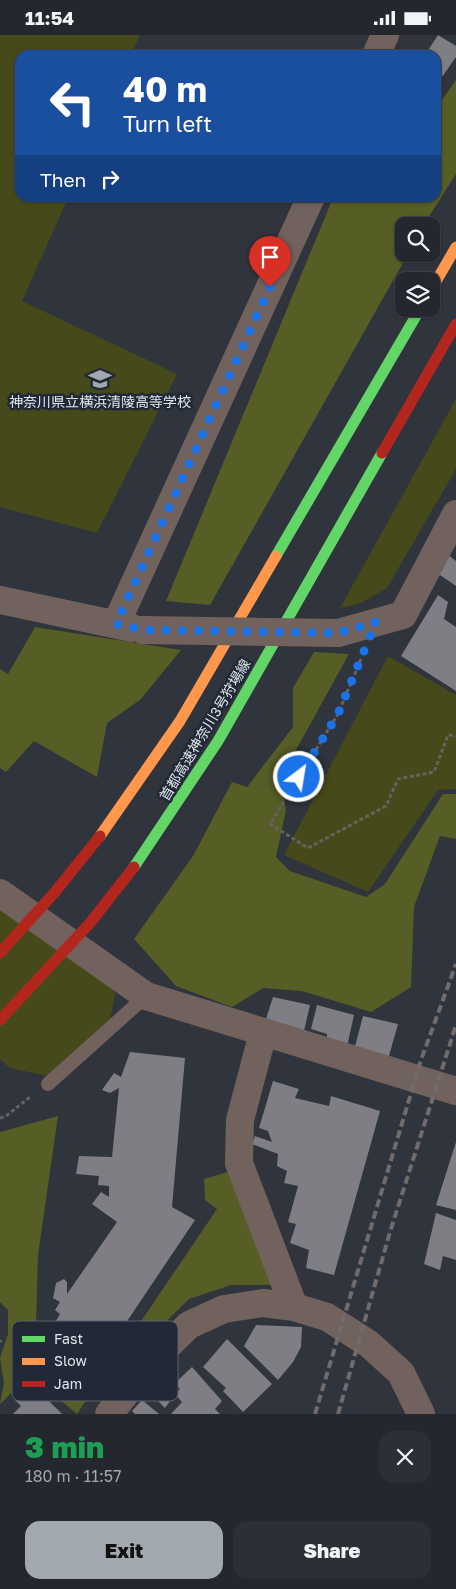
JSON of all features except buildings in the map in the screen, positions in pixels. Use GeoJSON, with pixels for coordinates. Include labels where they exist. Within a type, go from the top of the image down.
{"type":"FeatureCollection","features":[{"type":"Feature","properties":{"kind":"highway"},"geometry":{"type":"LineString","coordinates":[[440,274],[456,247]]}},
{"type":"Feature","properties":{"kind":"highway","name":"首都高速神奈川3号狩場線"},"geometry":{"type":"LineString","coordinates":[[0,953],[55,892],[100,836],[180,721],[415,317]]}},
{"type":"Feature","properties":{"kind":"highway","name":"首都高速神奈川3号狩場線"},"geometry":{"type":"LineString","coordinates":[[0,1020],[90,923],[134,867],[178,804],[218,741],[456,324]]}},
{"type":"Feature","properties":{"kind":"street"},"geometry":{"type":"LineString","coordinates":[[378,50],[385,35]]}},
{"type":"Feature","properties":{"kind":"street"},"geometry":{"type":"LineString","coordinates":[[116,624],[309,202]]}},
{"type":"Feature","properties":{"kind":"street"},"geometry":{"type":"LineString","coordinates":[[0,600],[143,630],[338,633],[402,615],[456,514]]}},
{"type":"Feature","properties":{"kind":"street"},"geometry":{"type":"LineString","coordinates":[[0,893],[146,996],[456,1091]]}},
{"type":"Feature","properties":{"kind":"street"},"geometry":{"type":"LineString","coordinates":[[263,1033],[240,1120],[239,1163],[294,1307]]}},
{"type":"Feature","properties":{"kind":"street"},"geometry":{"type":"LineString","coordinates":[[178,1336],[189,1325],[224,1309],[263,1303],[294,1307],[327,1317],[369,1344],[401,1373],[421,1414]]}},
{"type":"Feature","properties":{"kind":"street"},"geometry":{"type":"LineString","coordinates":[[109,1414],[119,1401]]}},
{"type":"Feature","properties":{"kind":"lane"},"geometry":{"type":"LineString","coordinates":[[48,1084],[146,996]]}},
{"type":"Feature","properties":{"kind":"path"},"geometry":{"type":"LineString","coordinates":[[376,622],[338,714],[270,824],[308,849],[386,806],[398,779],[434,772],[448,735],[456,736]]}},
{"type":"Feature","properties":{"kind":"path"},"geometry":{"type":"LineString","coordinates":[[0,1118],[6,1116],[48,1084]]}},
{"type":"Feature","properties":{"kind":"green space"},"geometry":{"type":"Polygon","coordinates":[[[0,35],[140,35],[133,50],[15,50],[15,202],[66,202],[22,301],[177,374],[97,533],[0,507],[0,35]]]}},
{"type":"Feature","properties":{"kind":"green space"},"geometry":{"type":"Polygon","coordinates":[[[456,80],[456,174],[441,198],[441,101],[456,80]]]}},
{"type":"Feature","properties":{"kind":"green space"},"geometry":{"type":"Polygon","coordinates":[[[331,202],[438,202],[429,217],[395,217],[395,262],[403,262],[398,272],[395,272],[395,277],[210,605],[166,601],[331,202]]]}},
{"type":"Feature","properties":{"kind":"green space"},"geometry":{"type":"Polygon","coordinates":[[[456,399],[456,469],[387,588],[361,603],[340,608],[456,399]]]}},
{"type":"Feature","properties":{"kind":"green space"},"geometry":{"type":"Polygon","coordinates":[[[35,627],[181,650],[140,700],[107,723],[97,777],[34,741],[6,772],[0,768],[0,669],[8,674],[35,627]]]}},
{"type":"Feature","properties":{"kind":"green space"},"geometry":{"type":"Polygon","coordinates":[[[314,652],[349,654],[280,779],[286,810],[276,857],[290,871],[366,897],[385,884],[443,794],[456,794],[456,839],[440,836],[414,907],[411,987],[371,1012],[302,991],[263,988],[232,1007],[176,986],[134,939],[193,856],[232,782],[247,787],[293,727],[293,688],[314,652]]]}},
{"type":"Feature","properties":{"kind":"green space"},"geometry":{"type":"Polygon","coordinates":[[[388,656],[456,695],[456,789],[438,790],[368,892],[284,855],[388,656]]]}},
{"type":"Feature","properties":{"kind":"green space"},"geometry":{"type":"Polygon","coordinates":[[[0,907],[116,989],[109,1026],[48,1076],[10,1068],[0,1059],[0,907]]]}},
{"type":"Feature","properties":{"kind":"green space"},"geometry":{"type":"Polygon","coordinates":[[[58,1116],[38,1255],[36,1321],[12,1321],[12,1392],[0,1404],[4,1382],[0,1358],[8,1334],[8,1310],[0,1302],[0,1132],[58,1116]]]}},
{"type":"Feature","properties":{"kind":"green space"},"geometry":{"type":"Polygon","coordinates":[[[231,1171],[277,1285],[231,1285],[189,1299],[167,1321],[141,1321],[217,1209],[205,1200],[204,1179],[231,1171]]]}},
{"type":"Feature","properties":{"kind":"green space"},"geometry":{"type":"Polygon","coordinates":[[[61,1401],[86,1401],[77,1414],[61,1401]]]}},
{"type":"Feature","properties":{"kind":"railway"},"geometry":{"type":"LineString","coordinates":[[315,1414],[421,1060],[456,964]]}},
{"type":"Feature","properties":{"kind":"railway"},"geometry":{"type":"LineString","coordinates":[[338,1414],[390,1232],[456,1025]]}},
{"type":"Feature","properties":{"kind":"traffic: fast"},"geometry":{"type":"LineString","coordinates":[[276,556],[415,317]]}},
{"type":"Feature","properties":{"kind":"traffic: fast"},"geometry":{"type":"LineString","coordinates":[[134,867],[218,741],[382,453]]}},
{"type":"Feature","properties":{"kind":"traffic: slow"},"geometry":{"type":"LineString","coordinates":[[440,275],[456,247]]}},
{"type":"Feature","properties":{"kind":"traffic: slow"},"geometry":{"type":"LineString","coordinates":[[100,836],[180,721],[276,556]]}},
{"type":"Feature","properties":{"kind":"traffic: jam"},"geometry":{"type":"LineString","coordinates":[[382,453],[456,324]]}},
{"type":"Feature","properties":{"kind":"traffic: jam"},"geometry":{"type":"LineString","coordinates":[[0,953],[55,892],[100,836]]}},
{"type":"Feature","properties":{"kind":"traffic: jam"},"geometry":{"type":"LineString","coordinates":[[0,1020],[90,923],[134,867]]}},
{"type":"Feature","properties":{"kind":"place","name":"神奈川県立横浜清陵高等学校"},"geometry":{"type":"Point","coordinates":[100,379]}},
{"type":"Feature","properties":{"kind":"route"},"geometry":{"type":"LineString","coordinates":[[270,287],[116,624],[143,630],[338,633],[376,622],[338,714],[299,777]]}}]}
